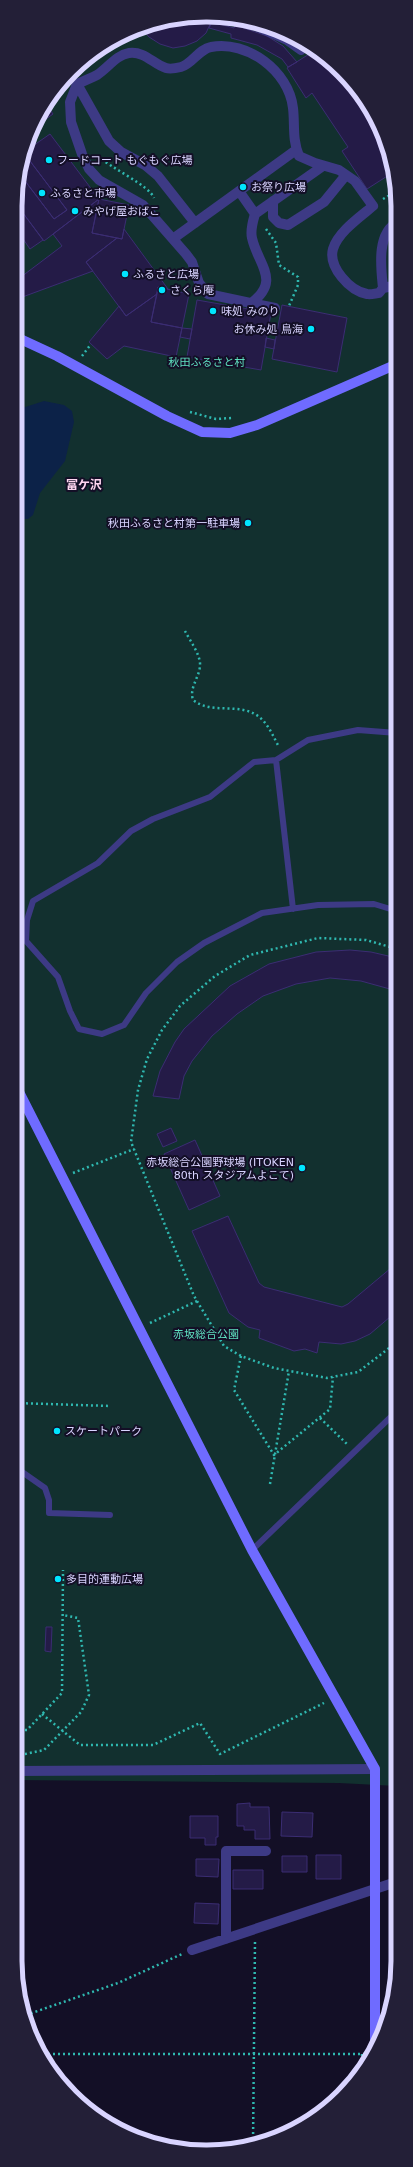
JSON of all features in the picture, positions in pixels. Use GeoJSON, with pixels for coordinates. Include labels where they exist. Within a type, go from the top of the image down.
{"type":"FeatureCollection","features":[{"type":"Feature","properties":{"kind":"street"},"geometry":{"type":"LineString","coordinates":[[290,42],[301,50]]}},
{"type":"Feature","properties":{"kind":"street"},"geometry":{"type":"LineString","coordinates":[[275,308],[208,294],[199,283],[192,262],[174,238],[143,205],[128,195],[113,189],[89,169],[71,122],[70,102],[77,84],[98,74],[120,56],[130,53],[153,60],[166,68],[182,67],[210,47],[231,46],[253,52],[276,71],[289,90],[293,108],[293,139],[299,156],[323,166],[339,170],[355,181],[373,206],[339,238],[333,249],[335,268],[349,285],[366,294],[379,293],[383,288],[391,286]]}},
{"type":"Feature","properties":{"kind":"street"},"geometry":{"type":"LineString","coordinates":[[77,84],[109,141],[121,152],[145,165],[158,176],[195,223]]}},
{"type":"Feature","properties":{"kind":"street"},"geometry":{"type":"LineString","coordinates":[[174,238],[296,150]]}},
{"type":"Feature","properties":{"kind":"street"},"geometry":{"type":"LineString","coordinates":[[250,304],[262,294],[266,285],[267,274],[251,236],[255,214],[323,166]]}},
{"type":"Feature","properties":{"kind":"street"},"geometry":{"type":"LineString","coordinates":[[273,201],[273,217],[279,223],[288,225],[324,202],[346,175]]}},
{"type":"Feature","properties":{"kind":"street"},"geometry":{"type":"LineString","coordinates":[[239,191],[255,214]]}},
{"type":"Feature","properties":{"kind":"street"},"geometry":{"type":"LineString","coordinates":[[383,288],[381,267],[382,242],[391,228]]}},
{"type":"Feature","properties":{"kind":"street"},"geometry":{"type":"LineString","coordinates":[[22,340],[57,356],[167,416],[202,432],[230,433],[257,425],[391,367]]}},
{"type":"Feature","properties":{"kind":"street"},"geometry":{"type":"LineString","coordinates":[[22,1098],[252,1550],[375,1769],[375,2035]]}},
{"type":"Feature","properties":{"kind":"street"},"geometry":{"type":"LineString","coordinates":[[22,1772],[375,1769]]}},
{"type":"Feature","properties":{"kind":"street"},"geometry":{"type":"LineString","coordinates":[[226,1939],[226,1851],[266,1851]]}},
{"type":"Feature","properties":{"kind":"street"},"geometry":{"type":"LineString","coordinates":[[192,1950],[391,1883]]}},
{"type":"Feature","properties":{"kind":"lane"},"geometry":{"type":"LineString","coordinates":[[391,733],[358,730],[308,740],[276,760],[254,762],[210,797],[153,819],[131,831],[98,863],[34,901],[27,920],[26,941],[58,977],[70,1010],[79,1029],[102,1034],[124,1025],[146,993],[177,962],[204,943],[262,914],[318,905],[374,904],[391,909]]}},
{"type":"Feature","properties":{"kind":"lane"},"geometry":{"type":"LineString","coordinates":[[276,760],[293,909]]}},
{"type":"Feature","properties":{"kind":"lane"},"geometry":{"type":"LineString","coordinates":[[252,1550],[391,1417]]}},
{"type":"Feature","properties":{"kind":"lane"},"geometry":{"type":"LineString","coordinates":[[22,1472],[45,1488],[49,1500],[49,1513],[110,1515]]}},
{"type":"Feature","properties":{"kind":"path"},"geometry":{"type":"LineString","coordinates":[[255,214],[276,244],[279,265],[298,277],[298,285],[289,306]]}},
{"type":"Feature","properties":{"kind":"path"},"geometry":{"type":"LineString","coordinates":[[88,360],[81,357],[91,344]]}},
{"type":"Feature","properties":{"kind":"path"},"geometry":{"type":"LineString","coordinates":[[189,411],[216,419],[235,418]]}},
{"type":"Feature","properties":{"kind":"path"},"geometry":{"type":"LineString","coordinates":[[185,631],[199,658],[200,667],[192,691],[194,700],[207,708],[235,708],[259,717],[284,755]]}},
{"type":"Feature","properties":{"kind":"path"},"geometry":{"type":"LineString","coordinates":[[391,947],[366,940],[318,938],[250,955],[214,976],[180,1006],[162,1030],[147,1059],[138,1090],[132,1121],[131,1142],[197,1301],[224,1346],[241,1356],[274,1368],[327,1378],[358,1372],[391,1347]]}},
{"type":"Feature","properties":{"kind":"path"},"geometry":{"type":"LineString","coordinates":[[62,1177],[134,1149]]}},
{"type":"Feature","properties":{"kind":"path"},"geometry":{"type":"LineString","coordinates":[[139,1328],[197,1301]]}},
{"type":"Feature","properties":{"kind":"path"},"geometry":{"type":"LineString","coordinates":[[241,1356],[234,1390],[274,1456]]}},
{"type":"Feature","properties":{"kind":"path"},"geometry":{"type":"LineString","coordinates":[[270,1484],[289,1371]]}},
{"type":"Feature","properties":{"kind":"path"},"geometry":{"type":"LineString","coordinates":[[274,1456],[330,1409],[333,1377]]}},
{"type":"Feature","properties":{"kind":"path"},"geometry":{"type":"LineString","coordinates":[[22,1403],[110,1406]]}},
{"type":"Feature","properties":{"kind":"path"},"geometry":{"type":"LineString","coordinates":[[320,1418],[355,1451]]}},
{"type":"Feature","properties":{"kind":"path"},"geometry":{"type":"LineString","coordinates":[[22,1730],[27,1730],[62,1693],[62,1570]]}},
{"type":"Feature","properties":{"kind":"path"},"geometry":{"type":"LineString","coordinates":[[22,1754],[44,1750],[81,1712],[89,1696],[78,1618],[63,1615]]}},
{"type":"Feature","properties":{"kind":"path"},"geometry":{"type":"LineString","coordinates":[[42,1714],[80,1745],[153,1745],[200,1723],[220,1754],[335,1698]]}},
{"type":"Feature","properties":{"kind":"path"},"geometry":{"type":"LineString","coordinates":[[253,2139],[255,1929]]}},
{"type":"Feature","properties":{"kind":"path"},"geometry":{"type":"LineString","coordinates":[[30,2014],[118,1983],[192,1950]]}},
{"type":"Feature","properties":{"kind":"path"},"geometry":{"type":"LineString","coordinates":[[48,2054],[365,2054]]}},
{"type":"Feature","properties":{"kind":"green space"},"geometry":{"type":"Polygon","coordinates":[[[194,22],[219,22],[254,28],[288,41],[319,60],[337,76],[353,94],[372,125],[385,159],[391,194],[391,1786],[339,1783],[22,1780],[22,194],[28,159],[41,125],[60,94],[76,76],[94,60],[125,41],[159,28],[194,22]]]}},
{"type":"Feature","properties":{"kind":"water"},"geometry":{"type":"Polygon","coordinates":[[[44,401],[64,405],[72,411],[74,422],[65,461],[40,493],[33,515],[28,519],[22,519],[22,408],[44,401]]]}},
{"type":"Feature","properties":{"kind":"building"},"geometry":{"type":"Polygon","coordinates":[[[194,22],[211,22],[206,33],[197,41],[185,46],[173,48],[160,44],[145,33],[159,28],[194,22]]]}},
{"type":"Feature","properties":{"kind":"building"},"geometry":{"type":"Polygon","coordinates":[[[212,22],[234,28],[235,25],[267,36],[283,46],[297,62],[288,67],[282,59],[257,45],[231,38],[231,34],[209,28],[212,22]]]}},
{"type":"Feature","properties":{"kind":"building"},"geometry":{"type":"Polygon","coordinates":[[[310,54],[337,76],[353,94],[372,125],[385,159],[388,176],[367,189],[342,151],[348,147],[312,93],[306,98],[287,68],[310,54]]]}},
{"type":"Feature","properties":{"kind":"building"},"geometry":{"type":"Polygon","coordinates":[[[50,109],[53,114],[43,121],[50,109]]]}},
{"type":"Feature","properties":{"kind":"building"},"geometry":{"type":"Polygon","coordinates":[[[50,134],[99,199],[44,241],[22,212],[22,194],[28,159],[32,146],[50,134]]]}},
{"type":"Feature","properties":{"kind":"building"},"geometry":{"type":"Polygon","coordinates":[[[30,161],[67,210],[54,219],[24,180],[27,163],[30,161]]]}},
{"type":"Feature","properties":{"kind":"building"},"geometry":{"type":"Polygon","coordinates":[[[30,161],[67,210],[54,219],[24,180],[27,163],[30,161]]]}},
{"type":"Feature","properties":{"kind":"building"},"geometry":{"type":"Polygon","coordinates":[[[99,199],[92,233],[117,238],[86,262],[93,271],[22,297],[22,276],[62,246],[53,234],[99,199]]]}},
{"type":"Feature","properties":{"kind":"building"},"geometry":{"type":"Polygon","coordinates":[[[99,199],[129,205],[122,239],[92,233],[99,199]]]}},
{"type":"Feature","properties":{"kind":"building"},"geometry":{"type":"Polygon","coordinates":[[[22,212],[43,240],[30,249],[22,237],[22,212]]]}},
{"type":"Feature","properties":{"kind":"building"},"geometry":{"type":"Polygon","coordinates":[[[124,229],[168,289],[158,287],[157,294],[126,316],[86,262],[117,238],[122,239],[124,229]]]}},
{"type":"Feature","properties":{"kind":"building"},"geometry":{"type":"Polygon","coordinates":[[[158,287],[189,294],[182,328],[151,322],[158,287]]]}},
{"type":"Feature","properties":{"kind":"building"},"geometry":{"type":"Polygon","coordinates":[[[157,294],[151,322],[182,328],[176,357],[124,346],[107,359],[89,342],[119,306],[126,316],[157,294]]]}},
{"type":"Feature","properties":{"kind":"building"},"geometry":{"type":"Polygon","coordinates":[[[197,300],[271,313],[261,370],[187,357],[197,300]]]}},
{"type":"Feature","properties":{"kind":"building","name":"お休み処 鳥海"},"geometry":{"type":"Polygon","coordinates":[[[282,305],[347,318],[337,372],[272,359],[282,305]]]}},
{"type":"Feature","properties":{"kind":"building"},"geometry":{"type":"Polygon","coordinates":[[[182,328],[192,329],[190,339],[180,337],[182,328]]]}},
{"type":"Feature","properties":{"kind":"building"},"geometry":{"type":"Polygon","coordinates":[[[266,338],[275,340],[274,349],[265,347],[266,338]]]}},
{"type":"Feature","properties":{"kind":"building"},"geometry":{"type":"Polygon","coordinates":[[[350,950],[371,952],[391,957],[391,989],[361,981],[330,978],[296,984],[263,996],[237,1014],[212,1036],[192,1061],[184,1076],[179,1099],[153,1096],[160,1071],[175,1042],[184,1029],[230,986],[269,964],[316,952],[350,950]]]}},
{"type":"Feature","properties":{"kind":"building"},"geometry":{"type":"Polygon","coordinates":[[[171,1128],[177,1141],[163,1147],[157,1134],[171,1128]]]}},
{"type":"Feature","properties":{"kind":"building"},"geometry":{"type":"Polygon","coordinates":[[[195,1140],[220,1196],[189,1210],[164,1154],[195,1140]]]}},
{"type":"Feature","properties":{"kind":"building"},"geometry":{"type":"Polygon","coordinates":[[[228,1216],[259,1283],[264,1287],[342,1307],[348,1304],[391,1268],[391,1316],[370,1334],[355,1341],[341,1344],[319,1342],[317,1353],[305,1349],[294,1351],[259,1338],[260,1330],[248,1327],[229,1313],[192,1231],[228,1216]]]}},
{"type":"Feature","properties":{"kind":"building"},"geometry":{"type":"Polygon","coordinates":[[[46,1627],[52,1627],[51,1652],[45,1651],[46,1627]]]}},
{"type":"Feature","properties":{"kind":"building"},"geometry":{"type":"Polygon","coordinates":[[[250,1803],[250,1807],[269,1807],[270,1839],[255,1839],[255,1830],[244,1830],[244,1826],[237,1826],[237,1804],[250,1803]]]}},
{"type":"Feature","properties":{"kind":"building"},"geometry":{"type":"Polygon","coordinates":[[[282,1812],[313,1813],[312,1837],[281,1836],[282,1812]]]}},
{"type":"Feature","properties":{"kind":"building"},"geometry":{"type":"Polygon","coordinates":[[[190,1816],[218,1816],[218,1837],[216,1837],[216,1845],[205,1845],[205,1838],[190,1838],[190,1816]]]}},
{"type":"Feature","properties":{"kind":"building"},"geometry":{"type":"Polygon","coordinates":[[[316,1855],[341,1855],[341,1879],[316,1879],[316,1855]]]}},
{"type":"Feature","properties":{"kind":"building"},"geometry":{"type":"Polygon","coordinates":[[[282,1856],[307,1856],[307,1872],[282,1872],[282,1856]]]}},
{"type":"Feature","properties":{"kind":"building"},"geometry":{"type":"Polygon","coordinates":[[[196,1859],[219,1859],[218,1877],[196,1876],[196,1859]]]}},
{"type":"Feature","properties":{"kind":"building"},"geometry":{"type":"Polygon","coordinates":[[[233,1870],[263,1870],[263,1889],[233,1889],[233,1870]]]}},
{"type":"Feature","properties":{"kind":"building"},"geometry":{"type":"Polygon","coordinates":[[[195,1903],[219,1904],[218,1924],[194,1923],[195,1903]]]}},
{"type":"Feature","properties":{"kind":"place","name":"フードコート もぐもぐ広場"},"geometry":{"type":"Point","coordinates":[49,160]}},
{"type":"Feature","properties":{"kind":"place","name":"お祭り広場"},"geometry":{"type":"Point","coordinates":[243,187]}},
{"type":"Feature","properties":{"kind":"place","name":"ふるさと市場"},"geometry":{"type":"Point","coordinates":[42,193]}},
{"type":"Feature","properties":{"kind":"place","name":"みやげ屋おばこ"},"geometry":{"type":"Point","coordinates":[75,211]}},
{"type":"Feature","properties":{"kind":"place","name":"ふるさと広場"},"geometry":{"type":"Point","coordinates":[125,274]}},
{"type":"Feature","properties":{"kind":"place","name":"さくら庵"},"geometry":{"type":"Point","coordinates":[162,290]}},
{"type":"Feature","properties":{"kind":"place","name":"味処 みのり"},"geometry":{"type":"Point","coordinates":[213,311]}},
{"type":"Feature","properties":{"kind":"place","name":"お休み処 鳥海"},"geometry":{"type":"Point","coordinates":[311,329]}},
{"type":"Feature","properties":{"kind":"place","name":"秋田ふるさと村第一駐車場"},"geometry":{"type":"Point","coordinates":[248,523]}},
{"type":"Feature","properties":{"kind":"place","name":"赤坂総合公園野球場 (ITOKEN 80th スタジアムよこて)"},"geometry":{"type":"Point","coordinates":[302,1168]}},
{"type":"Feature","properties":{"kind":"place","name":"スケートパーク"},"geometry":{"type":"Point","coordinates":[57,1431]}},
{"type":"Feature","properties":{"kind":"place","name":"多目的運動広場"},"geometry":{"type":"Point","coordinates":[58,1579]}},
{"type":"Feature","properties":{"kind":"district","name":"富ケ沢"},"geometry":{"type":"Point","coordinates":[84,485]}},
{"type":"Feature","properties":{"kind":"park label","name":"秋田ふるさと村"},"geometry":{"type":"Point","coordinates":[207,362]}},
{"type":"Feature","properties":{"kind":"park label","name":"赤坂総合公園"},"geometry":{"type":"Point","coordinates":[206,1334]}}]}
